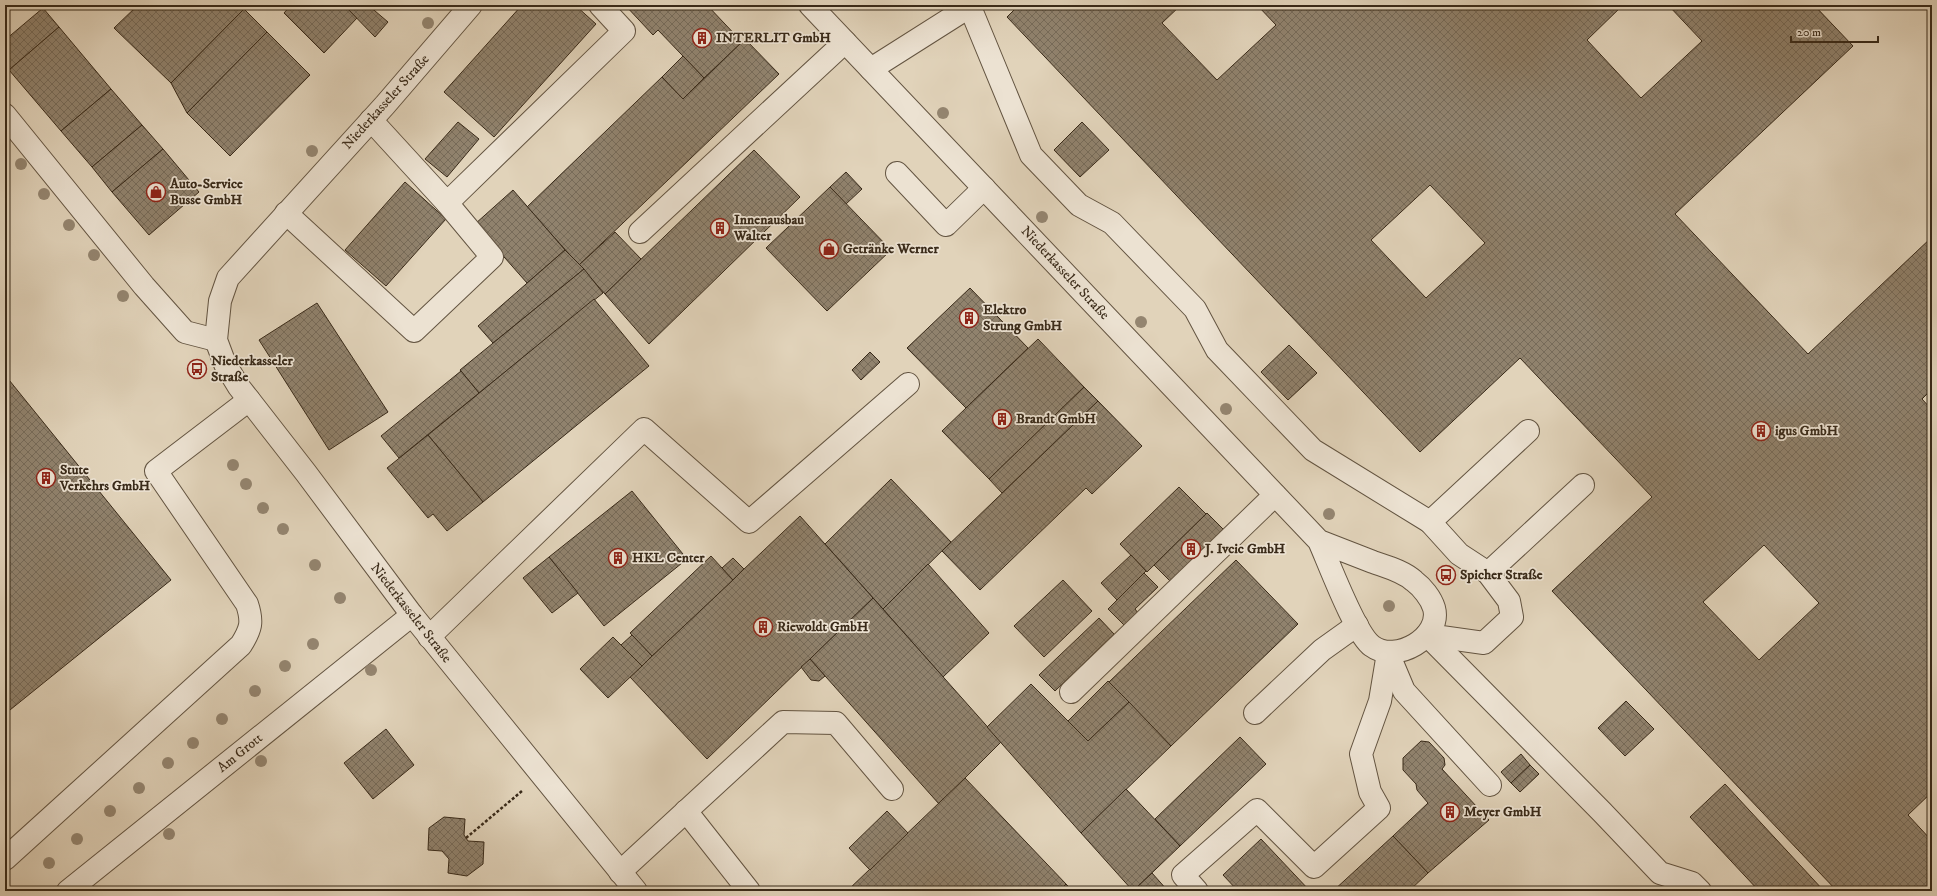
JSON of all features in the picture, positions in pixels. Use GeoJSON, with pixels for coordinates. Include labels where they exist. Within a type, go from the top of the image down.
{"type":"FeatureCollection","features":[{"type":"Feature","properties":{"kind":"street","name":"Niederkasseler Straße"},"geometry":{"type":"LineString","coordinates":[[471,5],[371,120],[228,278],[220,301],[216,340],[225,364],[249,400],[306,473],[412,615],[636,891]]}},
{"type":"Feature","properties":{"kind":"street"},"geometry":{"type":"LineString","coordinates":[[446,203],[624,31],[600,5]]}},
{"type":"Feature","properties":{"kind":"street","name":"Niederkasseler Straße"},"geometry":{"type":"LineString","coordinates":[[810,5],[1319,541],[1357,624],[1370,646],[1381,652],[1388,653]]}},
{"type":"Feature","properties":{"kind":"street"},"geometry":{"type":"LineString","coordinates":[[871,69],[971,6],[1031,155],[1079,206],[1112,223],[1195,309],[1217,350],[1313,450],[1430,522],[1459,554],[1488,573],[1509,601],[1512,617],[1484,643],[1427,635],[1408,650],[1388,653]]}},
{"type":"Feature","properties":{"kind":"street"},"geometry":{"type":"LineString","coordinates":[[640,232],[845,42]]}},
{"type":"Feature","properties":{"kind":"street"},"geometry":{"type":"LineString","coordinates":[[5,115],[144,286],[185,332],[216,340]]}},
{"type":"Feature","properties":{"kind":"street"},"geometry":{"type":"LineString","coordinates":[[286,213],[414,331],[492,257],[446,203],[371,120]]}},
{"type":"Feature","properties":{"kind":"street"},"geometry":{"type":"LineString","coordinates":[[897,173],[946,225],[984,188]]}},
{"type":"Feature","properties":{"kind":"street"},"geometry":{"type":"LineString","coordinates":[[429,637],[644,429],[748,522],[908,384]]}},
{"type":"Feature","properties":{"kind":"street"},"geometry":{"type":"LineString","coordinates":[[5,860],[241,646],[250,631],[251,616],[247,604],[156,471],[249,400]]}},
{"type":"Feature","properties":{"kind":"street"},"geometry":{"type":"LineString","coordinates":[[1430,522],[1528,432]]}},
{"type":"Feature","properties":{"kind":"street"},"geometry":{"type":"LineString","coordinates":[[1488,573],[1583,485]]}},
{"type":"Feature","properties":{"kind":"street"},"geometry":{"type":"LineString","coordinates":[[1071,692],[1275,495]]}},
{"type":"Feature","properties":{"kind":"street","name":"Niederkasseler Straße"},"geometry":{"type":"LineString","coordinates":[[1319,541],[1397,571],[1414,580],[1430,598],[1434,609],[1434,620],[1427,635]]}},
{"type":"Feature","properties":{"kind":"street","name":"Am Grott"},"geometry":{"type":"LineString","coordinates":[[68,891],[412,615]]}},
{"type":"Feature","properties":{"kind":"street"},"geometry":{"type":"LineString","coordinates":[[1255,713],[1322,650],[1357,624]]}},
{"type":"Feature","properties":{"kind":"street"},"geometry":{"type":"LineString","coordinates":[[1427,635],[1660,872],[1692,883],[1700,891]]}},
{"type":"Feature","properties":{"kind":"street"},"geometry":{"type":"LineString","coordinates":[[1388,653],[1404,691],[1490,785]]}},
{"type":"Feature","properties":{"kind":"street"},"geometry":{"type":"LineString","coordinates":[[1196,891],[1182,875],[1257,810],[1314,867],[1379,808],[1370,792],[1361,754],[1380,701],[1388,653]]}},
{"type":"Feature","properties":{"kind":"street"},"geometry":{"type":"LineString","coordinates":[[620,872],[782,722],[836,724],[892,789]]}},
{"type":"Feature","properties":{"kind":"street"},"geometry":{"type":"LineString","coordinates":[[686,811],[749,891]]}},
{"type":"Feature","properties":{"kind":"path"},"geometry":{"type":"LineString","coordinates":[[466,838],[541,775]]}},
{"type":"Feature","properties":{"kind":"building"},"geometry":{"type":"Polygon","coordinates":[[[138,5],[241,5],[244,9],[171,83],[114,28],[138,5]]]}},
{"type":"Feature","properties":{"kind":"building"},"geometry":{"type":"Polygon","coordinates":[[[291,5],[344,5],[357,18],[324,53],[284,13],[291,5]]]}},
{"type":"Feature","properties":{"kind":"building"},"geometry":{"type":"Polygon","coordinates":[[[344,5],[368,5],[388,22],[375,37],[344,5]]]}},
{"type":"Feature","properties":{"kind":"building"},"geometry":{"type":"Polygon","coordinates":[[[522,5],[575,5],[596,24],[494,137],[444,92],[522,5]]]}},
{"type":"Feature","properties":{"kind":"building","name":"INTERLIT GmbH"},"geometry":{"type":"Polygon","coordinates":[[[625,5],[707,5],[742,42],[704,78],[658,30],[653,35],[625,5]]]}},
{"type":"Feature","properties":{"kind":"building","name":"igus GmbH"},"geometry":{"type":"Polygon","coordinates":[[[1019,5],[1181,5],[1162,23],[1217,80],[1276,25],[1257,5],[1623,5],[1587,40],[1641,98],[1702,41],[1668,5],[1814,5],[1853,46],[1675,214],[1808,354],[1932,237],[1932,389],[1922,399],[1932,410],[1932,792],[1908,815],[1932,841],[1932,891],[1837,891],[1552,591],[1652,497],[1520,358],[1420,452],[1007,17],[1019,5]],[[1430,185],[1371,240],[1426,298],[1485,243],[1430,185]],[[1764,545],[1703,602],[1759,660],[1819,603],[1764,545]]]}},
{"type":"Feature","properties":{"kind":"building"},"geometry":{"type":"Polygon","coordinates":[[[43,8],[59,27],[9,70],[5,66],[5,40],[43,8]]]}},
{"type":"Feature","properties":{"kind":"building"},"geometry":{"type":"Polygon","coordinates":[[[244,9],[267,32],[187,113],[171,83],[244,9]]]}},
{"type":"Feature","properties":{"kind":"building"},"geometry":{"type":"Polygon","coordinates":[[[59,27],[111,89],[61,131],[9,70],[59,27]]]}},
{"type":"Feature","properties":{"kind":"building"},"geometry":{"type":"Polygon","coordinates":[[[267,32],[310,75],[230,156],[187,113],[267,32]]]}},
{"type":"Feature","properties":{"kind":"building"},"geometry":{"type":"Polygon","coordinates":[[[745,39],[779,74],[579,265],[527,207],[662,77],[683,99],[745,39]]]}},
{"type":"Feature","properties":{"kind":"building"},"geometry":{"type":"Polygon","coordinates":[[[683,56],[704,78],[683,99],[662,77],[683,56]]]}},
{"type":"Feature","properties":{"kind":"building"},"geometry":{"type":"Polygon","coordinates":[[[111,89],[142,125],[92,167],[61,131],[111,89]]]}},
{"type":"Feature","properties":{"kind":"building"},"geometry":{"type":"Polygon","coordinates":[[[458,122],[479,139],[447,177],[425,159],[458,122]]]}},
{"type":"Feature","properties":{"kind":"building"},"geometry":{"type":"Polygon","coordinates":[[[1082,122],[1109,150],[1080,177],[1054,150],[1082,122]]]}},
{"type":"Feature","properties":{"kind":"building"},"geometry":{"type":"Polygon","coordinates":[[[142,125],[163,149],[112,192],[92,167],[142,125]]]}},
{"type":"Feature","properties":{"kind":"building","name":"Auto-Service Busse GmbH"},"geometry":{"type":"Polygon","coordinates":[[[163,149],[199,192],[149,235],[112,192],[163,149]]]}},
{"type":"Feature","properties":{"kind":"building","name":"Innenausbau Walter"},"geometry":{"type":"Polygon","coordinates":[[[754,150],[800,197],[649,344],[605,294],[754,150]]]}},
{"type":"Feature","properties":{"kind":"building"},"geometry":{"type":"Polygon","coordinates":[[[846,172],[862,189],[846,204],[830,187],[846,172]]]}},
{"type":"Feature","properties":{"kind":"building"},"geometry":{"type":"Polygon","coordinates":[[[405,182],[446,219],[386,286],[345,250],[405,182]]]}},
{"type":"Feature","properties":{"kind":"building","name":"Getränke Werner"},"geometry":{"type":"Polygon","coordinates":[[[830,187],[891,250],[827,311],[766,248],[830,187]]]}},
{"type":"Feature","properties":{"kind":"building"},"geometry":{"type":"Polygon","coordinates":[[[513,190],[565,250],[527,283],[475,224],[513,190]]]}},
{"type":"Feature","properties":{"kind":"building"},"geometry":{"type":"Polygon","coordinates":[[[615,232],[641,259],[605,294],[579,265],[615,232]]]}},
{"type":"Feature","properties":{"kind":"building"},"geometry":{"type":"Polygon","coordinates":[[[565,250],[584,269],[493,343],[478,326],[565,250]]]}},
{"type":"Feature","properties":{"kind":"building"},"geometry":{"type":"Polygon","coordinates":[[[584,269],[603,293],[479,393],[460,370],[584,269]]]}},
{"type":"Feature","properties":{"kind":"building","name":"Elektro Strung GmbH"},"geometry":{"type":"Polygon","coordinates":[[[970,288],[1028,348],[966,408],[907,348],[970,288]]]}},
{"type":"Feature","properties":{"kind":"building"},"geometry":{"type":"Polygon","coordinates":[[[594,299],[649,366],[483,502],[428,435],[594,299]]]}},
{"type":"Feature","properties":{"kind":"building"},"geometry":{"type":"Polygon","coordinates":[[[317,303],[388,412],[329,450],[259,340],[317,303]]]}},
{"type":"Feature","properties":{"kind":"building","name":"Brandt GmbH"},"geometry":{"type":"Polygon","coordinates":[[[1038,339],[1084,387],[989,479],[942,431],[1038,339]]]}},
{"type":"Feature","properties":{"kind":"building"},"geometry":{"type":"Polygon","coordinates":[[[1289,345],[1317,373],[1288,400],[1261,372],[1289,345]]]}},
{"type":"Feature","properties":{"kind":"building"},"geometry":{"type":"Polygon","coordinates":[[[870,352],[880,362],[861,380],[852,370],[870,352]]]}},
{"type":"Feature","properties":{"kind":"building"},"geometry":{"type":"Polygon","coordinates":[[[461,371],[479,393],[399,458],[381,436],[461,371]]]}},
{"type":"Feature","properties":{"kind":"building","name":"Stute Verkehrs GmbH"},"geometry":{"type":"Polygon","coordinates":[[[5,375],[171,580],[5,714],[5,375]]]}},
{"type":"Feature","properties":{"kind":"building"},"geometry":{"type":"Polygon","coordinates":[[[1084,387],[1098,401],[1002,493],[989,479],[1084,387]]]}},
{"type":"Feature","properties":{"kind":"building"},"geometry":{"type":"Polygon","coordinates":[[[1098,401],[1142,446],[1092,494],[1086,488],[980,590],[942,551],[1098,401]]]}},
{"type":"Feature","properties":{"kind":"building"},"geometry":{"type":"Polygon","coordinates":[[[428,435],[483,502],[447,531],[433,514],[428,518],[387,468],[428,435]]]}},
{"type":"Feature","properties":{"kind":"building"},"geometry":{"type":"Polygon","coordinates":[[[891,479],[951,542],[883,609],[825,544],[891,479]]]}},
{"type":"Feature","properties":{"kind":"building"},"geometry":{"type":"Polygon","coordinates":[[[1179,487],[1206,514],[1147,572],[1120,544],[1179,487]]]}},
{"type":"Feature","properties":{"kind":"building","name":"HKL Center"},"geometry":{"type":"Polygon","coordinates":[[[632,491],[687,559],[604,626],[549,557],[632,491]]]}},
{"type":"Feature","properties":{"kind":"building","name":"J. Ivcic GmbH"},"geometry":{"type":"Polygon","coordinates":[[[1207,513],[1227,533],[1171,582],[1154,565],[1207,513]]]}},
{"type":"Feature","properties":{"kind":"building","name":"Riewoldt GmbH"},"geometry":{"type":"Polygon","coordinates":[[[800,516],[873,598],[707,759],[630,677],[800,516]]]}},
{"type":"Feature","properties":{"kind":"building"},"geometry":{"type":"Polygon","coordinates":[[[1131,555],[1146,571],[1117,600],[1101,583],[1131,555]]]}},
{"type":"Feature","properties":{"kind":"building"},"geometry":{"type":"Polygon","coordinates":[[[711,556],[733,580],[652,656],[630,633],[711,556]]]}},
{"type":"Feature","properties":{"kind":"building"},"geometry":{"type":"Polygon","coordinates":[[[549,557],[578,593],[552,613],[523,578],[549,557]]]}},
{"type":"Feature","properties":{"kind":"building"},"geometry":{"type":"Polygon","coordinates":[[[733,558],[744,569],[733,580],[722,568],[733,558]]]}},
{"type":"Feature","properties":{"kind":"building"},"geometry":{"type":"Polygon","coordinates":[[[1236,560],[1298,624],[1171,746],[1109,682],[1236,560]]]}},
{"type":"Feature","properties":{"kind":"building"},"geometry":{"type":"Polygon","coordinates":[[[928,564],[989,633],[943,677],[883,609],[928,564]]]}},
{"type":"Feature","properties":{"kind":"building"},"geometry":{"type":"Polygon","coordinates":[[[1144,573],[1158,587],[1135,609],[1138,613],[1125,626],[1108,609],[1144,573]]]}},
{"type":"Feature","properties":{"kind":"building"},"geometry":{"type":"Polygon","coordinates":[[[1063,580],[1092,611],[1044,657],[1014,626],[1063,580]]]}},
{"type":"Feature","properties":{"kind":"building"},"geometry":{"type":"Polygon","coordinates":[[[873,598],[1001,742],[939,804],[810,659],[873,598]]]}},
{"type":"Feature","properties":{"kind":"building"},"geometry":{"type":"Polygon","coordinates":[[[1099,618],[1114,634],[1055,691],[1039,675],[1099,618]]]}},
{"type":"Feature","properties":{"kind":"building"},"geometry":{"type":"Polygon","coordinates":[[[632,635],[652,656],[642,666],[621,645],[632,635]]]}},
{"type":"Feature","properties":{"kind":"building"},"geometry":{"type":"Polygon","coordinates":[[[613,637],[642,666],[608,698],[580,669],[613,637]]]}},
{"type":"Feature","properties":{"kind":"building"},"geometry":{"type":"Polygon","coordinates":[[[810,659],[825,676],[819,681],[811,680],[801,667],[810,659]]]}},
{"type":"Feature","properties":{"kind":"building"},"geometry":{"type":"Polygon","coordinates":[[[1108,681],[1129,702],[1088,741],[1068,721],[1108,681]]]}},
{"type":"Feature","properties":{"kind":"building"},"geometry":{"type":"Polygon","coordinates":[[[1031,684],[1088,741],[1129,702],[1171,746],[1081,833],[987,727],[1031,684]]]}},
{"type":"Feature","properties":{"kind":"building"},"geometry":{"type":"Polygon","coordinates":[[[1626,701],[1654,729],[1625,756],[1598,728],[1626,701]]]}},
{"type":"Feature","properties":{"kind":"building"},"geometry":{"type":"Polygon","coordinates":[[[386,729],[414,765],[373,799],[344,763],[386,729]]]}},
{"type":"Feature","properties":{"kind":"building"},"geometry":{"type":"Polygon","coordinates":[[[1240,737],[1266,764],[1180,846],[1155,819],[1240,737]]]}},
{"type":"Feature","properties":{"kind":"building","name":"Meyer GmbH"},"geometry":{"type":"Polygon","coordinates":[[[1421,741],[1429,742],[1444,758],[1445,765],[1442,769],[1489,820],[1428,873],[1393,836],[1428,803],[1417,790],[1416,784],[1403,770],[1403,758],[1421,741]]]}},
{"type":"Feature","properties":{"kind":"building"},"geometry":{"type":"Polygon","coordinates":[[[1521,754],[1530,765],[1511,783],[1501,772],[1521,754]]]}},
{"type":"Feature","properties":{"kind":"building"},"geometry":{"type":"Polygon","coordinates":[[[1530,765],[1539,774],[1520,792],[1511,783],[1530,765]]]}},
{"type":"Feature","properties":{"kind":"building"},"geometry":{"type":"Polygon","coordinates":[[[965,778],[1066,884],[1059,891],[847,891],[965,778]]]}},
{"type":"Feature","properties":{"kind":"building"},"geometry":{"type":"Polygon","coordinates":[[[1725,784],[1824,891],[1759,891],[1690,817],[1725,784]]]}},
{"type":"Feature","properties":{"kind":"building"},"geometry":{"type":"Polygon","coordinates":[[[1126,789],[1180,846],[1133,891],[1081,833],[1126,789]]]}},
{"type":"Feature","properties":{"kind":"building"},"geometry":{"type":"Polygon","coordinates":[[[887,811],[908,833],[870,870],[849,848],[887,811]]]}},
{"type":"Feature","properties":{"kind":"building"},"geometry":{"type":"Polygon","coordinates":[[[444,817],[465,819],[464,835],[468,841],[484,842],[483,864],[467,876],[448,873],[449,859],[442,851],[428,850],[429,828],[444,817]]]}},
{"type":"Feature","properties":{"kind":"building"},"geometry":{"type":"Polygon","coordinates":[[[1393,836],[1428,873],[1409,891],[1333,891],[1393,836]]]}},
{"type":"Feature","properties":{"kind":"building"},"geometry":{"type":"Polygon","coordinates":[[[1261,839],[1310,891],[1238,891],[1223,875],[1261,839]]]}},
{"type":"Feature","properties":{"kind":"building"},"geometry":{"type":"Polygon","coordinates":[[[1152,873],[1168,891],[1133,891],[1152,873]]]}},
{"type":"Feature","properties":{"kind":"building"},"geometry":{"type":"Polygon","coordinates":[[[1066,884],[1073,891],[1059,891],[1066,884]]]}},
{"type":"Feature","properties":{"kind":"place","name":"INTERLIT GmbH"},"geometry":{"type":"Point","coordinates":[702,38]}},
{"type":"Feature","properties":{"kind":"place","name":"Auto-Service Busse GmbH"},"geometry":{"type":"Point","coordinates":[156,192]}},
{"type":"Feature","properties":{"kind":"place","name":"Innenausbau Walter"},"geometry":{"type":"Point","coordinates":[720,228]}},
{"type":"Feature","properties":{"kind":"place","name":"Getränke Werner"},"geometry":{"type":"Point","coordinates":[829,249]}},
{"type":"Feature","properties":{"kind":"place","name":"Elektro Strung GmbH"},"geometry":{"type":"Point","coordinates":[969,318]}},
{"type":"Feature","properties":{"kind":"place","name":"Niederkasseler Straße"},"geometry":{"type":"Point","coordinates":[197,369]}},
{"type":"Feature","properties":{"kind":"place","name":"Brandt GmbH"},"geometry":{"type":"Point","coordinates":[1002,419]}},
{"type":"Feature","properties":{"kind":"place","name":"igus GmbH"},"geometry":{"type":"Point","coordinates":[1761,431]}},
{"type":"Feature","properties":{"kind":"place","name":"Stute Verkehrs GmbH"},"geometry":{"type":"Point","coordinates":[46,478]}},
{"type":"Feature","properties":{"kind":"place","name":"J. Ivcic GmbH"},"geometry":{"type":"Point","coordinates":[1191,549]}},
{"type":"Feature","properties":{"kind":"place","name":"HKL Center"},"geometry":{"type":"Point","coordinates":[618,558]}},
{"type":"Feature","properties":{"kind":"place","name":"Spicher Straße"},"geometry":{"type":"Point","coordinates":[1446,575]}},
{"type":"Feature","properties":{"kind":"place","name":"Riewoldt GmbH"},"geometry":{"type":"Point","coordinates":[763,627]}},
{"type":"Feature","properties":{"kind":"place","name":"Meyer GmbH"},"geometry":{"type":"Point","coordinates":[1450,812]}}]}
